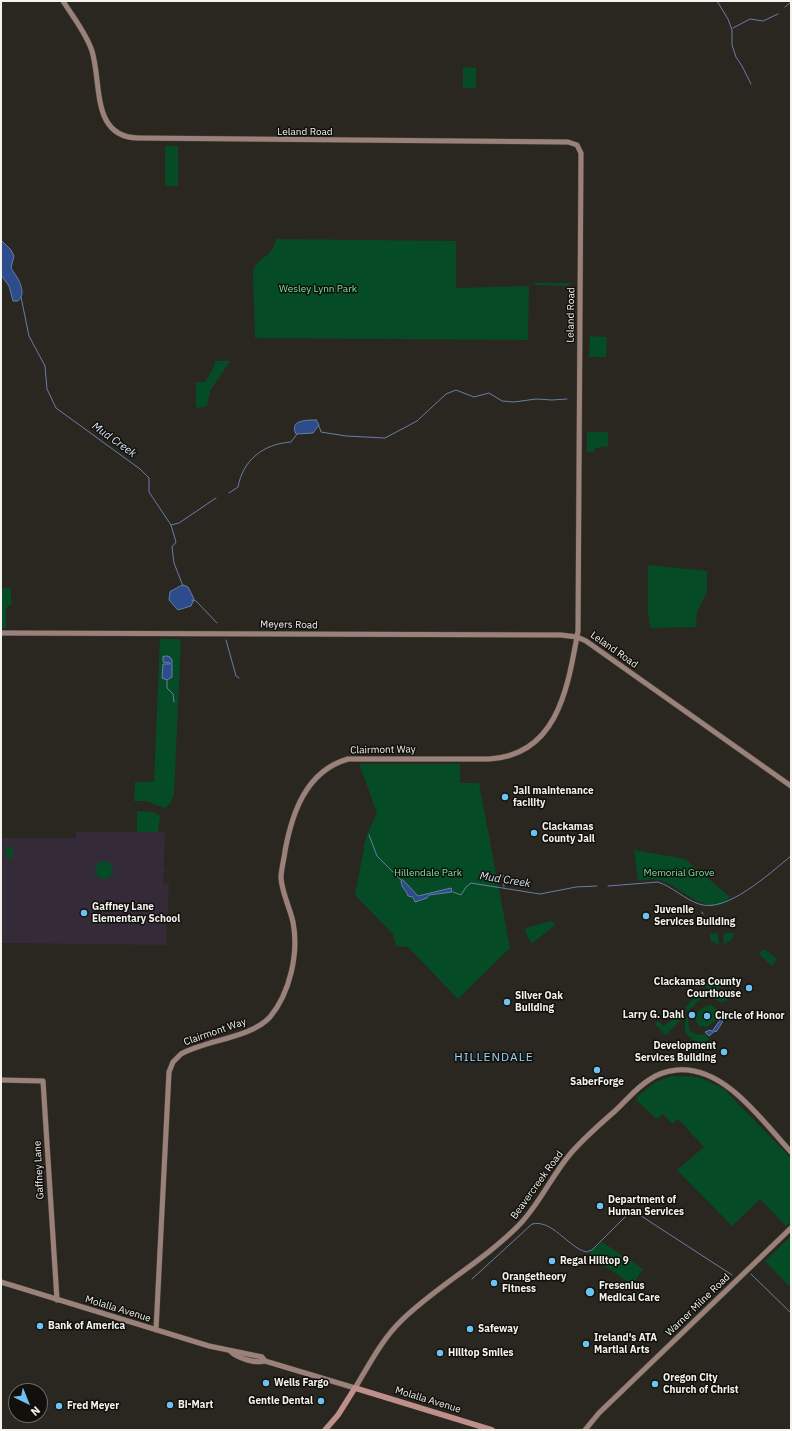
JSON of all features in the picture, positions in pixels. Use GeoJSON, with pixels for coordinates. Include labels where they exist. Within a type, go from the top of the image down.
{"type":"FeatureCollection","features":[{"type":"Feature","properties":{"kind":"main road","name":"Beavercreek Road"},"geometry":{"type":"LineString","coordinates":[[325,1430],[335,1419],[355,1388]]}},
{"type":"Feature","properties":{"kind":"main road","name":"Molalla Avenue"},"geometry":{"type":"LineString","coordinates":[[355,1388],[492,1430]]}},
{"type":"Feature","properties":{"kind":"street","name":"Leland Road"},"geometry":{"type":"LineString","coordinates":[[63,1],[90,45],[95,63],[102,107],[109,126],[116,133],[127,138],[568,142],[580,147],[577,637],[586,641],[791,786]]}},
{"type":"Feature","properties":{"kind":"street","name":"Meyers Road"},"geometry":{"type":"LineString","coordinates":[[1,633],[577,637]]}},
{"type":"Feature","properties":{"kind":"street","name":"Clairmont Way"},"geometry":{"type":"LineString","coordinates":[[156,1330],[169,1072],[173,1062],[181,1054],[256,1027],[269,1017],[278,1004],[289,978],[295,949],[293,922],[281,878],[290,826],[297,806],[320,774],[334,764],[348,759],[498,758],[513,755],[524,750],[540,736],[560,708],[577,637]]}},
{"type":"Feature","properties":{"kind":"street","name":"Beavercreek Road"},"geometry":{"type":"LineString","coordinates":[[355,1388],[384,1342],[397,1325],[422,1302],[456,1278],[511,1233],[535,1206],[571,1153],[644,1084],[654,1077],[672,1070],[685,1070],[698,1072],[718,1079],[735,1092],[791,1152]]}},
{"type":"Feature","properties":{"kind":"street","name":"Gaffney Lane"},"geometry":{"type":"LineString","coordinates":[[1,1080],[43,1081],[57,1300]]}},
{"type":"Feature","properties":{"kind":"street","name":"Warner Milne Road"},"geometry":{"type":"LineString","coordinates":[[585,1430],[599,1413],[791,1228]]}},
{"type":"Feature","properties":{"kind":"street","name":"Molalla Avenue"},"geometry":{"type":"LineString","coordinates":[[1,1282],[230,1352],[235,1351],[262,1357],[265,1361],[355,1388]]}},
{"type":"Feature","properties":{"kind":"shaded area","name":"Gaffney Lane Elementary School"},"geometry":{"type":"Polygon","coordinates":[[[76,832],[165,832],[164,869],[172,870],[164,871],[163,883],[169,884],[166,945],[1,943],[1,838],[76,838],[76,832]]]}},
{"type":"Feature","properties":{"kind":"green space"},"geometry":{"type":"Polygon","coordinates":[[[463,67],[476,68],[476,88],[463,88],[463,67]]]}},
{"type":"Feature","properties":{"kind":"green space"},"geometry":{"type":"Polygon","coordinates":[[[165,146],[178,146],[178,186],[165,186],[165,146]]]}},
{"type":"Feature","properties":{"kind":"green space","name":"Wesley Lynn Park"},"geometry":{"type":"Polygon","coordinates":[[[276,239],[456,241],[456,288],[529,286],[528,340],[255,338],[253,271],[258,262],[272,250],[276,239]]]}},
{"type":"Feature","properties":{"kind":"green space"},"geometry":{"type":"Polygon","coordinates":[[[531,283],[571,283],[568,286],[536,285],[531,283]]]}},
{"type":"Feature","properties":{"kind":"green space"},"geometry":{"type":"Polygon","coordinates":[[[590,336],[607,337],[606,357],[589,357],[590,336]]]}},
{"type":"Feature","properties":{"kind":"green space"},"geometry":{"type":"Polygon","coordinates":[[[215,361],[230,361],[210,391],[207,406],[198,408],[196,406],[196,382],[205,382],[214,367],[215,361]]]}},
{"type":"Feature","properties":{"kind":"green space"},"geometry":{"type":"Polygon","coordinates":[[[587,432],[608,432],[608,446],[595,448],[594,452],[587,452],[587,432]]]}},
{"type":"Feature","properties":{"kind":"green space"},"geometry":{"type":"Polygon","coordinates":[[[648,565],[707,571],[707,592],[697,612],[696,627],[650,628],[648,613],[648,565]]]}},
{"type":"Feature","properties":{"kind":"green space"},"geometry":{"type":"Polygon","coordinates":[[[1,588],[10,588],[12,604],[6,608],[6,628],[1,628],[1,588]]]}},
{"type":"Feature","properties":{"kind":"green space"},"geometry":{"type":"Polygon","coordinates":[[[160,639],[178,639],[181,642],[174,794],[170,804],[164,808],[146,801],[134,801],[135,782],[154,782],[160,639]]]}},
{"type":"Feature","properties":{"kind":"green space","name":"Hillendale Park"},"geometry":{"type":"Polygon","coordinates":[[[359,764],[460,764],[460,783],[479,783],[510,948],[458,999],[408,947],[396,946],[393,934],[355,895],[366,837],[377,813],[359,764]]]}},
{"type":"Feature","properties":{"kind":"green space"},"geometry":{"type":"Polygon","coordinates":[[[137,811],[152,812],[160,816],[158,832],[137,832],[137,811]]]}},
{"type":"Feature","properties":{"kind":"green space"},"geometry":{"type":"Polygon","coordinates":[[[6,847],[13,847],[13,858],[6,858],[6,847]]]}},
{"type":"Feature","properties":{"kind":"green space","name":"Memorial Grove"},"geometry":{"type":"Polygon","coordinates":[[[634,850],[685,859],[730,897],[722,903],[713,905],[695,899],[668,883],[657,879],[638,881],[634,850]]]}},
{"type":"Feature","properties":{"kind":"green space"},"geometry":{"type":"Polygon","coordinates":[[[100,861],[108,861],[113,866],[111,877],[108,879],[100,879],[95,874],[95,866],[100,861]]]}},
{"type":"Feature","properties":{"kind":"green space"},"geometry":{"type":"Polygon","coordinates":[[[551,921],[555,925],[531,943],[525,931],[526,928],[551,921]]]}},
{"type":"Feature","properties":{"kind":"green space"},"geometry":{"type":"Polygon","coordinates":[[[709,933],[718,934],[719,945],[711,941],[709,933]]]}},
{"type":"Feature","properties":{"kind":"green space"},"geometry":{"type":"Polygon","coordinates":[[[726,933],[734,933],[732,939],[724,945],[723,936],[726,933]]]}},
{"type":"Feature","properties":{"kind":"green space"},"geometry":{"type":"Polygon","coordinates":[[[764,949],[777,959],[772,966],[759,954],[764,949]]]}},
{"type":"Feature","properties":{"kind":"green space"},"geometry":{"type":"Polygon","coordinates":[[[710,980],[716,981],[722,985],[718,989],[720,992],[724,988],[726,990],[722,993],[725,996],[727,994],[727,1001],[719,1001],[712,997],[707,990],[707,982],[710,980]]]}},
{"type":"Feature","properties":{"kind":"green space"},"geometry":{"type":"Polygon","coordinates":[[[702,989],[705,995],[688,1011],[685,1008],[702,989]]]}},
{"type":"Feature","properties":{"kind":"green space"},"geometry":{"type":"Polygon","coordinates":[[[711,1005],[718,1010],[716,1020],[707,1027],[699,1026],[696,1021],[698,1012],[702,1008],[711,1005]]]}},
{"type":"Feature","properties":{"kind":"green space"},"geometry":{"type":"Polygon","coordinates":[[[681,1012],[684,1016],[666,1035],[655,1024],[658,1021],[664,1026],[681,1012]]]}},
{"type":"Feature","properties":{"kind":"green space"},"geometry":{"type":"Polygon","coordinates":[[[687,1016],[689,1018],[688,1024],[691,1032],[698,1035],[705,1034],[709,1039],[703,1045],[702,1049],[688,1036],[686,1032],[685,1023],[687,1016]]]}},
{"type":"Feature","properties":{"kind":"green space"},"geometry":{"type":"Polygon","coordinates":[[[672,1076],[698,1077],[723,1088],[791,1158],[791,1222],[786,1226],[760,1199],[732,1226],[677,1170],[704,1147],[678,1119],[672,1124],[663,1114],[657,1119],[636,1100],[638,1098],[637,1097],[655,1082],[672,1076]]]}},
{"type":"Feature","properties":{"kind":"green space"},"geometry":{"type":"Polygon","coordinates":[[[791,1236],[791,1288],[765,1261],[791,1236]]]}},
{"type":"Feature","properties":{"kind":"green space"},"geometry":{"type":"Polygon","coordinates":[[[602,1242],[643,1269],[632,1285],[588,1254],[602,1242]]]}},
{"type":"Feature","properties":{"kind":"water"},"geometry":{"type":"Polygon","coordinates":[[[1,240],[11,250],[14,256],[11,268],[22,289],[21,297],[18,301],[13,301],[9,286],[1,275],[1,240]]]}},
{"type":"Feature","properties":{"kind":"water"},"geometry":{"type":"Polygon","coordinates":[[[316,420],[319,425],[313,433],[296,434],[294,429],[297,423],[316,420]]]}},
{"type":"Feature","properties":{"kind":"water"},"geometry":{"type":"Polygon","coordinates":[[[183,585],[188,587],[194,599],[191,606],[178,610],[169,600],[170,592],[183,585]]]}},
{"type":"Feature","properties":{"kind":"water"},"geometry":{"type":"Polygon","coordinates":[[[167,656],[172,660],[172,677],[167,680],[162,678],[163,664],[170,664],[163,662],[163,657],[167,656]]]}},
{"type":"Feature","properties":{"kind":"water"},"geometry":{"type":"Polygon","coordinates":[[[403,880],[418,896],[451,888],[452,892],[429,895],[427,898],[415,902],[413,897],[408,896],[403,888],[401,881],[403,880]]]}},
{"type":"Feature","properties":{"kind":"water"},"geometry":{"type":"Polygon","coordinates":[[[723,1016],[722,1023],[716,1032],[715,1031],[709,1036],[705,1032],[710,1030],[712,1031],[723,1016]]]}},
{"type":"Feature","properties":{"kind":"waterway"},"geometry":{"type":"LineString","coordinates":[[717,1],[728,19],[732,30],[732,45],[736,57],[751,84]]}},
{"type":"Feature","properties":{"kind":"waterway"},"geometry":{"type":"LineString","coordinates":[[785,7],[791,2]]}},
{"type":"Feature","properties":{"kind":"waterway"},"geometry":{"type":"LineString","coordinates":[[733,28],[750,19],[763,21],[778,14]]}},
{"type":"Feature","properties":{"kind":"waterway","name":"Mud Creek"},"geometry":{"type":"LineString","coordinates":[[21,297],[29,336],[45,366],[47,389],[56,408],[140,469],[149,478],[149,492],[171,525],[176,542],[172,547],[174,563],[183,586]]}},
{"type":"Feature","properties":{"kind":"waterway"},"geometry":{"type":"LineString","coordinates":[[319,426],[321,432],[346,436],[385,438],[417,421],[446,394],[456,390],[474,397],[489,393],[502,401],[514,402],[536,399],[567,399]]}},
{"type":"Feature","properties":{"kind":"waterway"},"geometry":{"type":"LineString","coordinates":[[229,493],[238,487],[244,469],[256,455],[272,446],[291,442],[297,434]]}},
{"type":"Feature","properties":{"kind":"waterway"},"geometry":{"type":"LineString","coordinates":[[171,525],[179,523],[216,498]]}},
{"type":"Feature","properties":{"kind":"waterway","name":"Mud Creek"},"geometry":{"type":"LineString","coordinates":[[192,600],[196,601],[217,623]]}},
{"type":"Feature","properties":{"kind":"waterway","name":"Mud Creek"},"geometry":{"type":"LineString","coordinates":[[226,640],[236,676],[239,678]]}},
{"type":"Feature","properties":{"kind":"waterway"},"geometry":{"type":"LineString","coordinates":[[167,680],[167,688],[173,694],[174,702]]}},
{"type":"Feature","properties":{"kind":"waterway","name":"Mud Creek"},"geometry":{"type":"LineString","coordinates":[[369,835],[377,856],[401,880]]}},
{"type":"Feature","properties":{"kind":"waterway","name":"Mud Creek"},"geometry":{"type":"LineString","coordinates":[[608,886],[658,882],[694,902],[710,906],[734,898],[747,890],[791,856]]}},
{"type":"Feature","properties":{"kind":"waterway"},"geometry":{"type":"LineString","coordinates":[[503,875],[504,887]]}},
{"type":"Feature","properties":{"kind":"waterway","name":"Mud Creek"},"geometry":{"type":"LineString","coordinates":[[453,892],[461,895],[466,887],[471,883],[540,894],[576,887],[597,886]]}},
{"type":"Feature","properties":{"kind":"waterway"},"geometry":{"type":"LineString","coordinates":[[472,1279],[532,1224],[539,1224],[553,1229],[573,1245],[586,1252],[592,1250],[632,1210],[732,1275]]}},
{"type":"Feature","properties":{"kind":"waterway"},"geometry":{"type":"LineString","coordinates":[[751,1274],[791,1313]]}},
{"type":"Feature","properties":{"kind":"place","name":"Jail maintenance facility"},"geometry":{"type":"Point","coordinates":[505,797]}},
{"type":"Feature","properties":{"kind":"place","name":"Clackamas County Jail"},"geometry":{"type":"Point","coordinates":[534,833]}},
{"type":"Feature","properties":{"kind":"place","name":"Gaffney Lane Elementary School"},"geometry":{"type":"Point","coordinates":[84,913]}},
{"type":"Feature","properties":{"kind":"place","name":"Juvenile Services Building"},"geometry":{"type":"Point","coordinates":[646,916]}},
{"type":"Feature","properties":{"kind":"place","name":"Clackamas County Courthouse"},"geometry":{"type":"Point","coordinates":[749,988]}},
{"type":"Feature","properties":{"kind":"place","name":"Silver Oak Building"},"geometry":{"type":"Point","coordinates":[507,1002]}},
{"type":"Feature","properties":{"kind":"place","name":"Larry G. Dahl"},"geometry":{"type":"Point","coordinates":[692,1015]}},
{"type":"Feature","properties":{"kind":"place","name":"Circle of Honor"},"geometry":{"type":"Point","coordinates":[707,1016]}},
{"type":"Feature","properties":{"kind":"place","name":"Development Services Building"},"geometry":{"type":"Point","coordinates":[724,1052]}},
{"type":"Feature","properties":{"kind":"place","name":"SaberForge"},"geometry":{"type":"Point","coordinates":[597,1070]}},
{"type":"Feature","properties":{"kind":"place","name":"Department of Human Services"},"geometry":{"type":"Point","coordinates":[600,1206]}},
{"type":"Feature","properties":{"kind":"place","name":"Regal Hilltop 9"},"geometry":{"type":"Point","coordinates":[552,1261]}},
{"type":"Feature","properties":{"kind":"place","name":"Orangetheory Fitness"},"geometry":{"type":"Point","coordinates":[494,1283]}},
{"type":"Feature","properties":{"kind":"place","name":"Fresenius Medical Care"},"geometry":{"type":"Point","coordinates":[590,1292]}},
{"type":"Feature","properties":{"kind":"place","name":"Bank of America"},"geometry":{"type":"Point","coordinates":[40,1326]}},
{"type":"Feature","properties":{"kind":"place","name":"Safeway"},"geometry":{"type":"Point","coordinates":[470,1329]}},
{"type":"Feature","properties":{"kind":"place","name":"Ireland's ATA Martial Arts"},"geometry":{"type":"Point","coordinates":[586,1344]}},
{"type":"Feature","properties":{"kind":"place","name":"Hilltop Smiles"},"geometry":{"type":"Point","coordinates":[440,1353]}},
{"type":"Feature","properties":{"kind":"place","name":"Wells Fargo"},"geometry":{"type":"Point","coordinates":[266,1383]}},
{"type":"Feature","properties":{"kind":"place","name":"Oregon City Church of Christ"},"geometry":{"type":"Point","coordinates":[655,1384]}},
{"type":"Feature","properties":{"kind":"place","name":"Gentle Dental"},"geometry":{"type":"Point","coordinates":[321,1401]}},
{"type":"Feature","properties":{"kind":"place","name":"Bi-Mart"},"geometry":{"type":"Point","coordinates":[170,1405]}},
{"type":"Feature","properties":{"kind":"place","name":"Fred Meyer"},"geometry":{"type":"Point","coordinates":[59,1406]}},
{"type":"Feature","properties":{"kind":"district","name":"HILLENDALE"},"geometry":{"type":"Point","coordinates":[494,1058]}}]}
